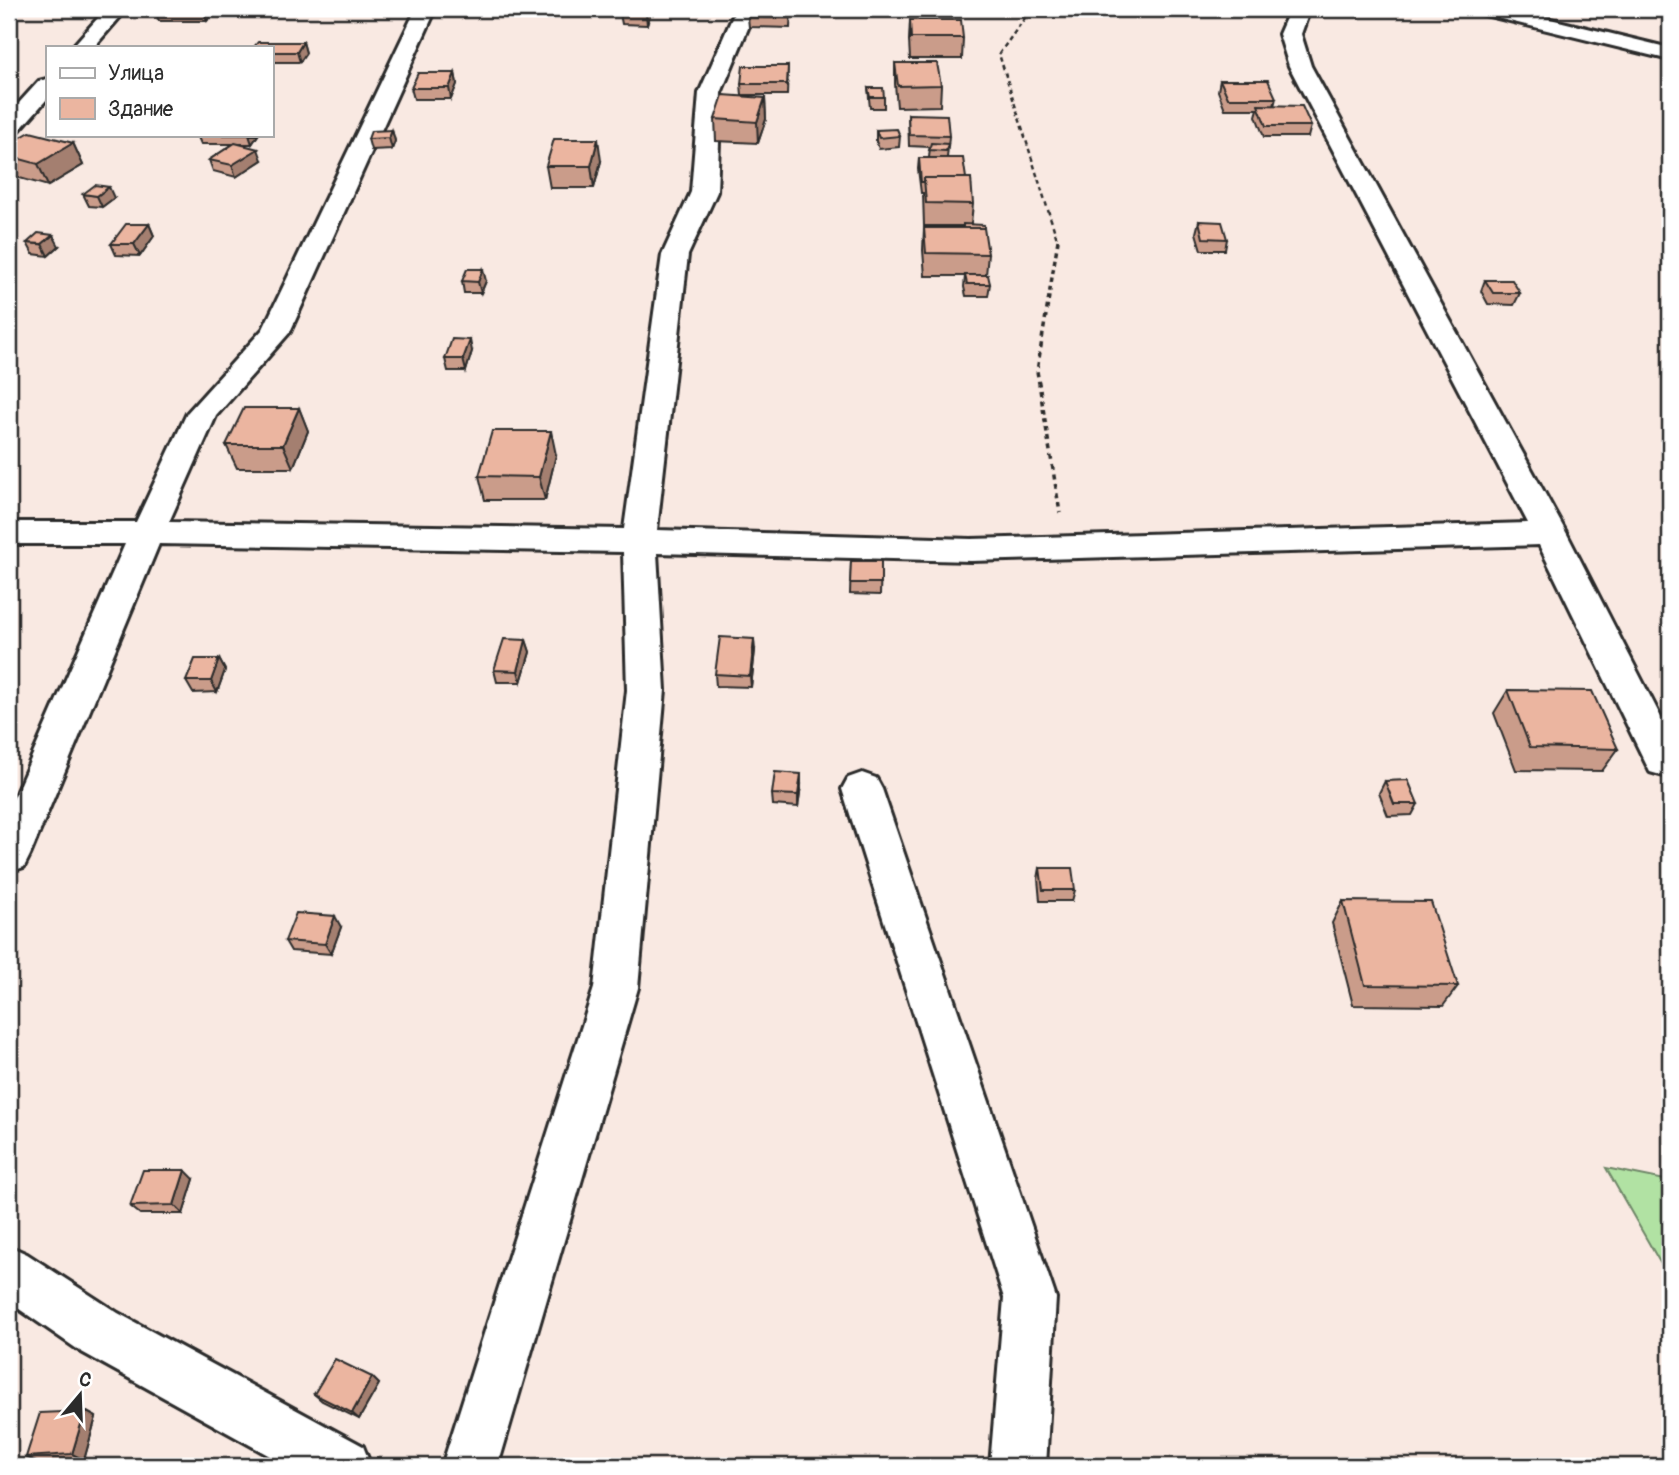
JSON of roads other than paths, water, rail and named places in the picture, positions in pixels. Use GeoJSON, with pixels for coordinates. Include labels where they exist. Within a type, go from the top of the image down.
{"type":"FeatureCollection","features":[{"type":"Feature","properties":{"kind":"street"},"geometry":{"type":"LineString","coordinates":[[84,46],[117,9]]}},
{"type":"Feature","properties":{"kind":"street"},"geometry":{"type":"LineString","coordinates":[[9,855],[147,533],[202,413],[276,332],[426,9]]}},
{"type":"Feature","properties":{"kind":"street"},"geometry":{"type":"LineString","coordinates":[[470,1466],[615,988],[646,690],[639,541],[676,255],[704,192],[710,93],[746,9]]}},
{"type":"Feature","properties":{"kind":"street"},"geometry":{"type":"LineString","coordinates":[[1300,9],[1290,34],[1300,66],[1550,534],[1664,761]]}},
{"type":"Feature","properties":{"kind":"street"},"geometry":{"type":"LineString","coordinates":[[1485,9],[1670,54]]}},
{"type":"Feature","properties":{"kind":"street"},"geometry":{"type":"LineString","coordinates":[[9,128],[46,87]]}},
{"type":"Feature","properties":{"kind":"street"},"geometry":{"type":"LineString","coordinates":[[9,533],[639,541],[971,550],[1550,534]]}},
{"type":"Feature","properties":{"kind":"street"},"geometry":{"type":"LineString","coordinates":[[862,789],[1030,1298],[1018,1466]]}},
{"type":"Feature","properties":{"kind":"street"},"geometry":{"type":"LineString","coordinates":[[9,1272],[99,1332],[343,1466]]}}]}
